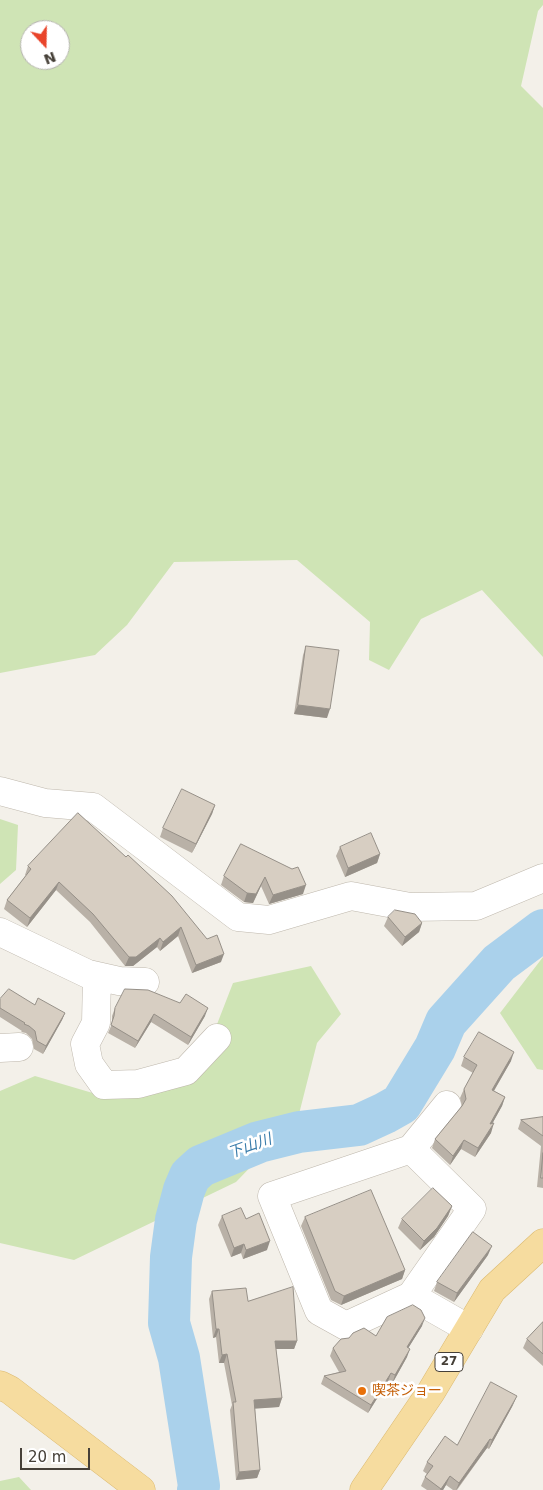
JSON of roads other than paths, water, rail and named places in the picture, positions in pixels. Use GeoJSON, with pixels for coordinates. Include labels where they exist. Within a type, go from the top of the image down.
{"type":"FeatureCollection","features":[{"type":"Feature","properties":{"kind":"main road","name":"27"},"geometry":{"type":"LineString","coordinates":[[364,1490],[432,1392],[492,1290],[543,1243]]}},
{"type":"Feature","properties":{"kind":"main road"},"geometry":{"type":"LineString","coordinates":[[0,1385],[10,1390],[141,1490]]}},
{"type":"Feature","properties":{"kind":"street"},"geometry":{"type":"LineString","coordinates":[[0,791],[45,803],[93,807],[238,917],[269,920],[351,896],[410,907],[476,906],[543,878]]}},
{"type":"Feature","properties":{"kind":"street"},"geometry":{"type":"LineString","coordinates":[[0,932],[88,974],[119,981],[145,982]]}},
{"type":"Feature","properties":{"kind":"street"},"geometry":{"type":"LineString","coordinates":[[97,976],[96,1023],[85,1044],[89,1064],[104,1085],[138,1084],[186,1071],[217,1038]]}},
{"type":"Feature","properties":{"kind":"street"},"geometry":{"type":"LineString","coordinates":[[411,1149],[472,1209],[411,1296],[346,1326],[319,1311],[272,1196],[411,1149],[447,1105]]}},
{"type":"Feature","properties":{"kind":"street"},"geometry":{"type":"LineString","coordinates":[[411,1296],[469,1329]]}},
{"type":"Feature","properties":{"kind":"waterway","name":"下山川"},"geometry":{"type":"LineString","coordinates":[[198,1490],[199,1486],[179,1358],[169,1323],[171,1257],[176,1220],[190,1176],[201,1166],[259,1142],[299,1132],[359,1125],[401,1104],[435,1048],[446,1022],[499,963],[543,930]]}},
{"type":"Feature","properties":{"kind":"place","name":"喫茶ジョー"},"geometry":{"type":"Point","coordinates":[362,1391]}}]}
